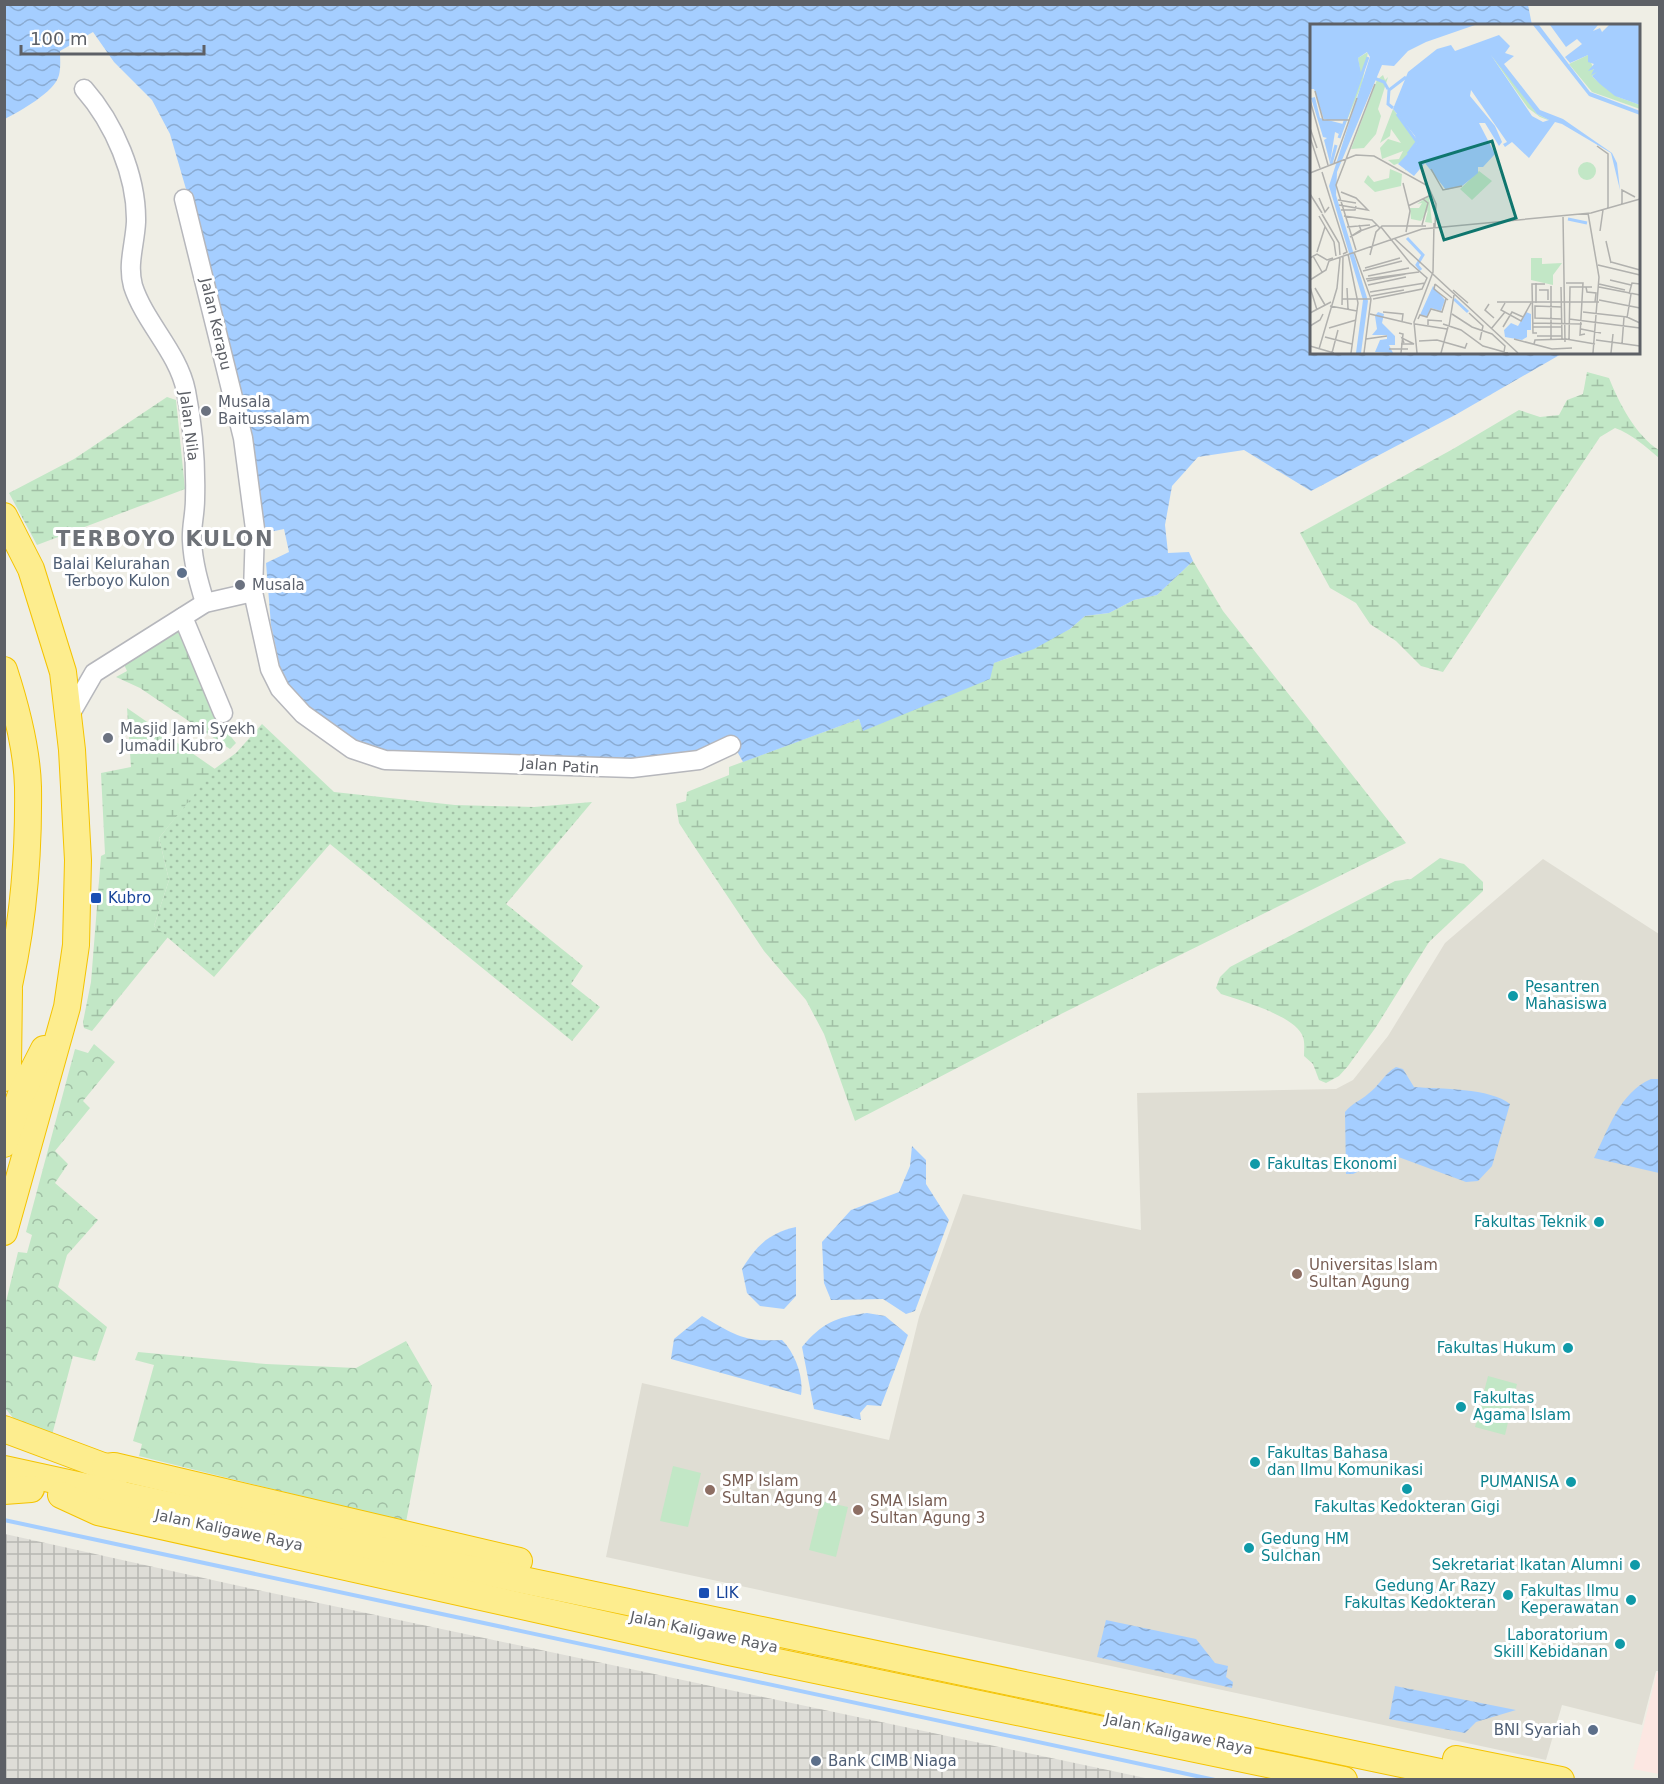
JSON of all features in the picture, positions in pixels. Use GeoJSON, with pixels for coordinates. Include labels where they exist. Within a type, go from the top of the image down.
{"type":"FeatureCollection","features":[{"type":"Feature","properties":{"kind":"highway"},"geometry":{"type":"LineString","coordinates":[[4,516],[30,569],[63,672],[69,718],[78,860],[75,945],[67,1007],[4,1232]]}},
{"type":"Feature","properties":{"kind":"highway"},"geometry":{"type":"LineString","coordinates":[[4,670],[13,734],[28,786],[18,948],[7,997],[11,1079],[4,1144]]}},
{"type":"Feature","properties":{"kind":"highway"},"geometry":{"type":"LineString","coordinates":[[11,1079],[67,1007]]}},
{"type":"Feature","properties":{"kind":"highway"},"geometry":{"type":"LineString","coordinates":[[4,1429],[265,1526]]}},
{"type":"Feature","properties":{"kind":"highway"},"geometry":{"type":"LineString","coordinates":[[105,1467],[114,1466],[192,1484],[447,1546],[1284,1741],[1561,1779]]}},
{"type":"Feature","properties":{"kind":"highway"},"geometry":{"type":"LineString","coordinates":[[4,1469],[265,1526]]}},
{"type":"Feature","properties":{"kind":"highway","name":"Jalan Kaligawe Raya"},"geometry":{"type":"LineString","coordinates":[[4,1482],[1478,1779]]}},
{"type":"Feature","properties":{"kind":"highway"},"geometry":{"type":"LineString","coordinates":[[4,1491],[32,1489]]}},
{"type":"Feature","properties":{"kind":"highway"},"geometry":{"type":"LineString","coordinates":[[61,1495],[98,1512],[702,1646],[1344,1779]]}},
{"type":"Feature","properties":{"kind":"highway","name":"Jalan Kaligawe Raya"},"geometry":{"type":"LineString","coordinates":[[265,1526],[1284,1741],[1404,1779]]}},
{"type":"Feature","properties":{"kind":"street","name":"Jalan Nila"},"geometry":{"type":"LineString","coordinates":[[84,89],[106,118],[119,147],[134,201],[136,223],[130,257],[133,286],[176,363],[186,390],[196,482],[192,540],[195,570],[205,603]]}},
{"type":"Feature","properties":{"kind":"street","name":"Jalan Kerapu"},"geometry":{"type":"LineString","coordinates":[[184,199],[217,321],[243,438],[255,529],[253,592],[270,669],[280,689],[303,714],[352,748],[385,760]]}},
{"type":"Feature","properties":{"kind":"street"},"geometry":{"type":"LineString","coordinates":[[69,718],[94,673],[205,603],[253,592]]}},
{"type":"Feature","properties":{"kind":"street"},"geometry":{"type":"LineString","coordinates":[[183,617],[200,652],[223,713]]}},
{"type":"Feature","properties":{"kind":"street"},"geometry":{"type":"LineString","coordinates":[[63,672],[94,673]]}},
{"type":"Feature","properties":{"kind":"street","name":"Jalan Patin"},"geometry":{"type":"LineString","coordinates":[[385,760],[622,768],[699,760],[730,745]]}},
{"type":"Feature","properties":{"kind":"shaded area","name":"Universitas Islam Sultan Agung"},"geometry":{"type":"Polygon","coordinates":[[[1543,859],[1659,934],[1660,1671],[1656,1671],[1642,1725],[1562,1705],[1546,1760],[606,1557],[642,1383],[889,1440],[919,1317],[963,1194],[1141,1230],[1137,1093],[1336,1089],[1353,1080],[1388,1036],[1445,943],[1543,859]]]}},
{"type":"Feature","properties":{"kind":"shaded area"},"geometry":{"type":"Polygon","coordinates":[[[5,1534],[253,1589],[1150,1779],[5,1779],[5,1534]]]}},
{"type":"Feature","properties":{"kind":"shaded area"},"geometry":{"type":"Polygon","coordinates":[[[1657,1672],[1660,1673],[1659,1774],[1633,1769],[1657,1672]]]}},
{"type":"Feature","properties":{"kind":"green space"},"geometry":{"type":"Polygon","coordinates":[[[1587,372],[1609,378],[1623,408],[1636,428],[1659,450],[1659,458],[1633,437],[1615,428],[1600,437],[1443,672],[1421,666],[1396,641],[1370,624],[1356,603],[1330,588],[1300,533],[1519,410],[1540,417],[1559,415],[1567,400],[1583,394],[1587,372]]]}},
{"type":"Feature","properties":{"kind":"green space"},"geometry":{"type":"Polygon","coordinates":[[[167,397],[176,400],[185,489],[37,545],[9,493],[74,459],[167,397]]]}},
{"type":"Feature","properties":{"kind":"green space"},"geometry":{"type":"Polygon","coordinates":[[[1193,561],[1223,611],[1406,843],[1061,1014],[855,1121],[824,1034],[806,1000],[764,951],[692,843],[679,823],[676,804],[686,801],[687,792],[729,775],[729,767],[859,719],[863,730],[993,663],[1012,657],[1070,629],[1085,616],[1109,613],[1134,600],[1157,595],[1193,561]]]}},
{"type":"Feature","properties":{"kind":"green space"},"geometry":{"type":"Polygon","coordinates":[[[176,627],[217,719],[236,743],[230,749],[140,688],[116,677],[127,671],[122,660],[176,627]]]}},
{"type":"Feature","properties":{"kind":"green space"},"geometry":{"type":"Polygon","coordinates":[[[127,708],[215,769],[159,838],[169,880],[154,926],[168,937],[92,1031],[84,1028],[83,1022],[91,982],[101,856],[105,854],[101,773],[131,767],[127,708]]]}},
{"type":"Feature","properties":{"kind":"green space"},"geometry":{"type":"Polygon","coordinates":[[[262,724],[334,792],[455,805],[534,807],[592,802],[506,904],[583,966],[571,984],[600,1007],[572,1041],[330,844],[214,977],[154,926],[169,880],[159,838],[213,770],[236,753],[262,724]]]}},
{"type":"Feature","properties":{"kind":"green space"},"geometry":{"type":"Polygon","coordinates":[[[1440,858],[1464,864],[1483,882],[1483,891],[1429,942],[1376,1027],[1339,1076],[1326,1083],[1319,1080],[1313,1064],[1304,1056],[1303,1037],[1290,1022],[1267,1010],[1221,994],[1216,988],[1220,977],[1230,967],[1395,881],[1411,879],[1440,858]]]}},
{"type":"Feature","properties":{"kind":"green space"},"geometry":{"type":"Polygon","coordinates":[[[94,1044],[115,1062],[83,1101],[90,1108],[55,1151],[68,1164],[55,1183],[98,1220],[67,1255],[58,1287],[107,1327],[95,1361],[73,1356],[52,1435],[14,1419],[5,1408],[5,1306],[18,1252],[27,1253],[32,1235],[26,1232],[75,1049],[88,1053],[94,1044]]]}},
{"type":"Feature","properties":{"kind":"green space"},"geometry":{"type":"Polygon","coordinates":[[[406,1341],[432,1386],[406,1522],[139,1456],[142,1444],[133,1441],[154,1365],[135,1360],[138,1352],[266,1364],[356,1368],[406,1341]]]}},
{"type":"Feature","properties":{"kind":"green space"},"geometry":{"type":"Polygon","coordinates":[[[1488,1376],[1517,1384],[1505,1435],[1475,1427],[1488,1376]]]}},
{"type":"Feature","properties":{"kind":"green space"},"geometry":{"type":"Polygon","coordinates":[[[673,1466],[701,1473],[688,1527],[660,1521],[673,1466]]]}},
{"type":"Feature","properties":{"kind":"green space"},"geometry":{"type":"Polygon","coordinates":[[[821,1501],[848,1507],[836,1557],[809,1550],[821,1501]]]}},
{"type":"Feature","properties":{"kind":"water"},"geometry":{"type":"Polygon","coordinates":[[[5,5],[1528,5],[1532,24],[1310,24],[1310,354],[1561,354],[1457,414],[1311,491],[1244,450],[1198,457],[1172,486],[1165,525],[1168,553],[1189,552],[1193,561],[1157,595],[1134,600],[1109,613],[1085,616],[1070,629],[1034,649],[994,663],[990,679],[863,731],[859,719],[743,762],[732,742],[679,761],[577,762],[505,754],[459,755],[379,751],[338,731],[298,699],[281,672],[271,625],[266,563],[289,552],[284,529],[265,533],[253,440],[218,299],[170,134],[152,100],[114,62],[93,32],[60,51],[59,75],[51,88],[5,119],[5,5]]]}},
{"type":"Feature","properties":{"kind":"water"},"geometry":{"type":"Polygon","coordinates":[[[1396,1067],[1403,1069],[1414,1087],[1478,1092],[1510,1104],[1492,1166],[1478,1181],[1466,1182],[1393,1155],[1353,1174],[1346,1174],[1345,1112],[1372,1091],[1396,1067]]]}},
{"type":"Feature","properties":{"kind":"water"},"geometry":{"type":"Polygon","coordinates":[[[1651,1079],[1659,1079],[1659,1173],[1594,1158],[1623,1102],[1640,1085],[1651,1079]]]}},
{"type":"Feature","properties":{"kind":"water"},"geometry":{"type":"Polygon","coordinates":[[[912,1146],[926,1160],[926,1184],[949,1220],[915,1311],[906,1314],[883,1299],[831,1300],[824,1283],[822,1242],[851,1210],[899,1192],[910,1166],[912,1146]]]}},
{"type":"Feature","properties":{"kind":"water"},"geometry":{"type":"Polygon","coordinates":[[[796,1227],[796,1296],[784,1309],[760,1306],[747,1293],[742,1269],[764,1242],[778,1233],[796,1227]]]}},
{"type":"Feature","properties":{"kind":"water"},"geometry":{"type":"Polygon","coordinates":[[[867,1313],[885,1316],[908,1335],[881,1406],[867,1405],[860,1413],[861,1420],[814,1409],[802,1347],[816,1332],[830,1322],[867,1313]]]}},
{"type":"Feature","properties":{"kind":"water"},"geometry":{"type":"Polygon","coordinates":[[[702,1316],[740,1336],[758,1340],[782,1340],[798,1366],[801,1395],[671,1359],[674,1339],[702,1316]]]}},
{"type":"Feature","properties":{"kind":"water"},"geometry":{"type":"Polygon","coordinates":[[[1106,1620],[1196,1639],[1215,1663],[1228,1666],[1226,1677],[1233,1682],[1232,1688],[1097,1657],[1106,1620]]]}},
{"type":"Feature","properties":{"kind":"water"},"geometry":{"type":"Polygon","coordinates":[[[1395,1686],[1516,1710],[1476,1722],[1465,1733],[1389,1719],[1395,1686]]]}},
{"type":"Feature","properties":{"kind":"waterway"},"geometry":{"type":"LineString","coordinates":[[4,1520],[1215,1780]]}},
{"type":"Feature","properties":{"kind":"place","name":"Musala Baitussalam"},"geometry":{"type":"Point","coordinates":[206,411]}},
{"type":"Feature","properties":{"kind":"place","name":"Balai Kelurahan Terboyo Kulon"},"geometry":{"type":"Point","coordinates":[182,573]}},
{"type":"Feature","properties":{"kind":"place","name":"Musala"},"geometry":{"type":"Point","coordinates":[240,585]}},
{"type":"Feature","properties":{"kind":"place","name":"Masjid Jami Syekh Jumadil Kubro"},"geometry":{"type":"Point","coordinates":[108,738]}},
{"type":"Feature","properties":{"kind":"place","name":"Kubro"},"geometry":{"type":"Point","coordinates":[96,898]}},
{"type":"Feature","properties":{"kind":"place","name":"Pesantren Mahasiswa"},"geometry":{"type":"Point","coordinates":[1513,996]}},
{"type":"Feature","properties":{"kind":"place","name":"Fakultas Ekonomi"},"geometry":{"type":"Point","coordinates":[1255,1164]}},
{"type":"Feature","properties":{"kind":"place","name":"Fakultas Teknik"},"geometry":{"type":"Point","coordinates":[1599,1222]}},
{"type":"Feature","properties":{"kind":"place","name":"Universitas Islam Sultan Agung"},"geometry":{"type":"Point","coordinates":[1297,1274]}},
{"type":"Feature","properties":{"kind":"place","name":"Fakultas Hukum"},"geometry":{"type":"Point","coordinates":[1568,1348]}},
{"type":"Feature","properties":{"kind":"place","name":"Fakultas Agama Islam"},"geometry":{"type":"Point","coordinates":[1461,1407]}},
{"type":"Feature","properties":{"kind":"place","name":"Fakultas Bahasa dan Ilmu Komunikasi"},"geometry":{"type":"Point","coordinates":[1255,1462]}},
{"type":"Feature","properties":{"kind":"place","name":"PUMANISA"},"geometry":{"type":"Point","coordinates":[1571,1482]}},
{"type":"Feature","properties":{"kind":"place","name":"Fakultas Kedokteran Gigi"},"geometry":{"type":"Point","coordinates":[1407,1489]}},
{"type":"Feature","properties":{"kind":"place","name":"SMP Islam Sultan Agung 4"},"geometry":{"type":"Point","coordinates":[710,1490]}},
{"type":"Feature","properties":{"kind":"place","name":"SMA Islam Sultan Agung 3"},"geometry":{"type":"Point","coordinates":[858,1510]}},
{"type":"Feature","properties":{"kind":"place","name":"Gedung HM Sulchan"},"geometry":{"type":"Point","coordinates":[1249,1548]}},
{"type":"Feature","properties":{"kind":"place","name":"Sekretariat Ikatan Alumni"},"geometry":{"type":"Point","coordinates":[1635,1565]}},
{"type":"Feature","properties":{"kind":"place","name":"LIK"},"geometry":{"type":"Point","coordinates":[704,1593]}},
{"type":"Feature","properties":{"kind":"place","name":"Gedung Ar Razy Fakultas Kedokteran"},"geometry":{"type":"Point","coordinates":[1508,1595]}},
{"type":"Feature","properties":{"kind":"place","name":"Fakultas Ilmu Keperawatan"},"geometry":{"type":"Point","coordinates":[1631,1600]}},
{"type":"Feature","properties":{"kind":"place","name":"Laboratorium Skill Kebidanan"},"geometry":{"type":"Point","coordinates":[1620,1644]}},
{"type":"Feature","properties":{"kind":"place","name":"BNI Syariah"},"geometry":{"type":"Point","coordinates":[1593,1730]}},
{"type":"Feature","properties":{"kind":"place","name":"Bank CIMB Niaga"},"geometry":{"type":"Point","coordinates":[816,1761]}},
{"type":"Feature","properties":{"kind":"district","name":"TERBOYO KULON"},"geometry":{"type":"Point","coordinates":[165,539]}}]}
